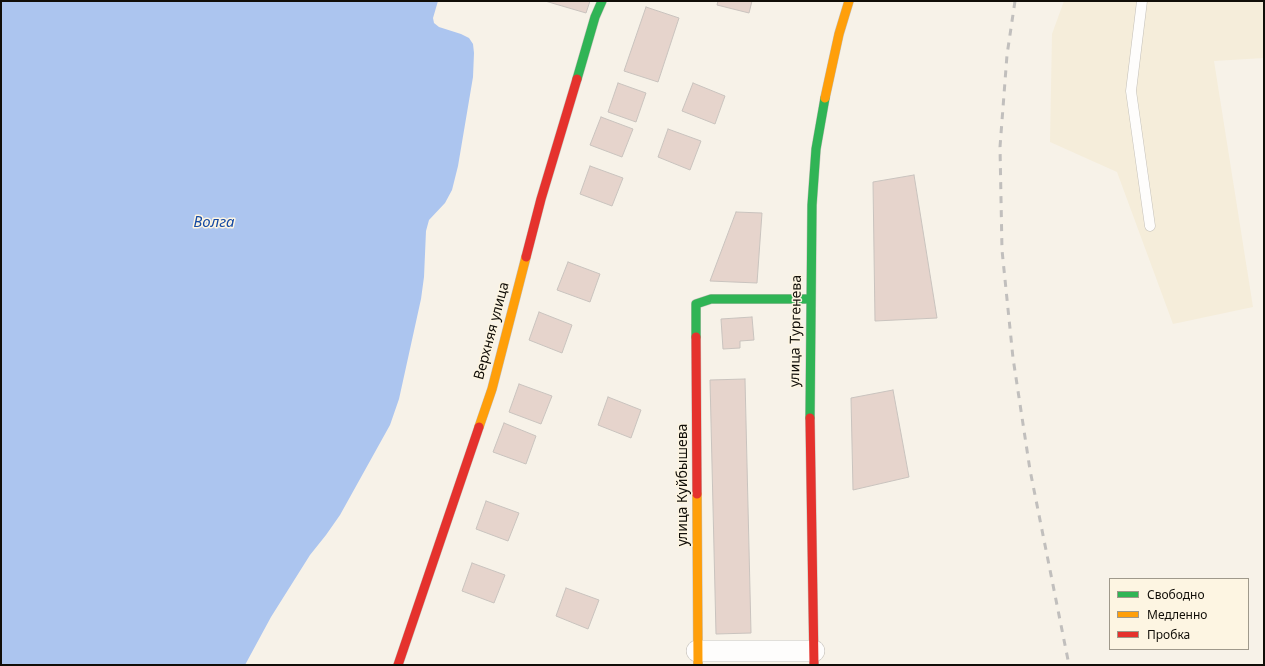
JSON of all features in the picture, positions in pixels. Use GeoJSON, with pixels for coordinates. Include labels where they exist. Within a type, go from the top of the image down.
{"type":"FeatureCollection","features":[{"type":"Feature","properties":{"kind":"street","name":"Верхняя улица"},"geometry":{"type":"LineString","coordinates":[[398,665],[492,389],[541,199],[602,1]]}},
{"type":"Feature","properties":{"kind":"street","name":"улица Тургенева"},"geometry":{"type":"LineString","coordinates":[[814,658],[809,388],[812,205],[816,149],[826,94],[849,1]]}},
{"type":"Feature","properties":{"kind":"street","name":"улица Куйбышева"},"geometry":{"type":"LineString","coordinates":[[698,658],[696,304],[711,299],[810,300]]}},
{"type":"Feature","properties":{"kind":"street"},"geometry":{"type":"LineString","coordinates":[[698,658],[814,658]]}},
{"type":"Feature","properties":{"kind":"lane"},"geometry":{"type":"LineString","coordinates":[[1142,1],[1131,91],[1150,226]]}},
{"type":"Feature","properties":{"kind":"shaded area"},"geometry":{"type":"Polygon","coordinates":[[[1064,1],[1264,1],[1264,58],[1214,61],[1253,307],[1173,324],[1117,172],[1050,142],[1052,34],[1064,1]]]}},
{"type":"Feature","properties":{"kind":"water","name":"Волга"},"geometry":{"type":"Polygon","coordinates":[[[1,1],[438,1],[433,18],[434,23],[439,27],[469,38],[473,44],[473,77],[458,166],[452,190],[445,203],[429,220],[426,231],[424,277],[421,299],[399,399],[390,425],[340,515],[310,555],[271,617],[245,665],[1,665],[1,1]]]}},
{"type":"Feature","properties":{"kind":"building"},"geometry":{"type":"Polygon","coordinates":[[[545,1],[590,1],[586,13],[545,1]]]}},
{"type":"Feature","properties":{"kind":"building"},"geometry":{"type":"Polygon","coordinates":[[[718,1],[752,1],[749,13],[717,5],[718,1]]]}},
{"type":"Feature","properties":{"kind":"building"},"geometry":{"type":"Polygon","coordinates":[[[646,7],[679,18],[658,82],[624,71],[646,7]]]}},
{"type":"Feature","properties":{"kind":"building"},"geometry":{"type":"Polygon","coordinates":[[[618,83],[646,93],[636,122],[608,112],[618,83]]]}},
{"type":"Feature","properties":{"kind":"building"},"geometry":{"type":"Polygon","coordinates":[[[693,83],[725,96],[715,124],[682,111],[693,83]]]}},
{"type":"Feature","properties":{"kind":"building"},"geometry":{"type":"Polygon","coordinates":[[[601,117],[633,129],[622,157],[590,145],[601,117]]]}},
{"type":"Feature","properties":{"kind":"building"},"geometry":{"type":"Polygon","coordinates":[[[668,129],[701,141],[690,170],[658,157],[668,129]]]}},
{"type":"Feature","properties":{"kind":"building"},"geometry":{"type":"Polygon","coordinates":[[[590,166],[623,178],[612,206],[580,194],[590,166]]]}},
{"type":"Feature","properties":{"kind":"building"},"geometry":{"type":"Polygon","coordinates":[[[914,175],[937,318],[875,321],[873,182],[914,175]]]}},
{"type":"Feature","properties":{"kind":"building"},"geometry":{"type":"Polygon","coordinates":[[[736,212],[762,213],[757,283],[710,281],[736,212]]]}},
{"type":"Feature","properties":{"kind":"building"},"geometry":{"type":"Polygon","coordinates":[[[568,262],[600,274],[590,302],[557,290],[568,262]]]}},
{"type":"Feature","properties":{"kind":"building"},"geometry":{"type":"Polygon","coordinates":[[[539,312],[572,325],[562,353],[529,340],[539,312]]]}},
{"type":"Feature","properties":{"kind":"building"},"geometry":{"type":"Polygon","coordinates":[[[752,317],[754,340],[740,341],[740,348],[723,349],[721,319],[752,317]]]}},
{"type":"Feature","properties":{"kind":"building"},"geometry":{"type":"Polygon","coordinates":[[[745,379],[751,633],[716,634],[710,380],[745,379]]]}},
{"type":"Feature","properties":{"kind":"building"},"geometry":{"type":"Polygon","coordinates":[[[519,384],[552,396],[541,424],[509,412],[519,384]]]}},
{"type":"Feature","properties":{"kind":"building"},"geometry":{"type":"Polygon","coordinates":[[[893,390],[909,477],[853,490],[851,398],[893,390]]]}},
{"type":"Feature","properties":{"kind":"building"},"geometry":{"type":"Polygon","coordinates":[[[608,397],[641,410],[631,438],[598,425],[608,397]]]}},
{"type":"Feature","properties":{"kind":"building"},"geometry":{"type":"Polygon","coordinates":[[[504,423],[536,436],[526,464],[493,452],[504,423]]]}},
{"type":"Feature","properties":{"kind":"building"},"geometry":{"type":"Polygon","coordinates":[[[486,501],[519,513],[508,541],[476,529],[486,501]]]}},
{"type":"Feature","properties":{"kind":"building"},"geometry":{"type":"Polygon","coordinates":[[[472,563],[505,575],[494,603],[462,591],[472,563]]]}},
{"type":"Feature","properties":{"kind":"building"},"geometry":{"type":"Polygon","coordinates":[[[566,588],[599,600],[588,629],[556,616],[566,588]]]}},
{"type":"Feature","properties":{"kind":"railway"},"geometry":{"type":"LineString","coordinates":[[1015,1],[1007,55],[1000,147],[1002,250],[1013,358],[1030,470],[1069,665]]}},
{"type":"Feature","properties":{"kind":"traffic: fast"},"geometry":{"type":"LineString","coordinates":[[577,79],[595,17],[602,1]]}},
{"type":"Feature","properties":{"kind":"traffic: fast"},"geometry":{"type":"LineString","coordinates":[[810,418],[812,205],[816,149],[825,98]]}},
{"type":"Feature","properties":{"kind":"traffic: fast"},"geometry":{"type":"LineString","coordinates":[[696,337],[696,304],[711,299],[810,299]]}},
{"type":"Feature","properties":{"kind":"traffic: slow"},"geometry":{"type":"LineString","coordinates":[[825,98],[839,34],[849,1]]}},
{"type":"Feature","properties":{"kind":"traffic: slow"},"geometry":{"type":"LineString","coordinates":[[479,427],[492,389],[526,257]]}},
{"type":"Feature","properties":{"kind":"traffic: slow"},"geometry":{"type":"LineString","coordinates":[[697,494],[698,665]]}},
{"type":"Feature","properties":{"kind":"traffic: jam"},"geometry":{"type":"LineString","coordinates":[[526,257],[541,199],[577,79]]}},
{"type":"Feature","properties":{"kind":"traffic: jam"},"geometry":{"type":"LineString","coordinates":[[696,337],[697,494]]}},
{"type":"Feature","properties":{"kind":"traffic: jam"},"geometry":{"type":"LineString","coordinates":[[810,418],[814,665]]}},
{"type":"Feature","properties":{"kind":"traffic: jam"},"geometry":{"type":"LineString","coordinates":[[398,665],[479,427]]}}]}
